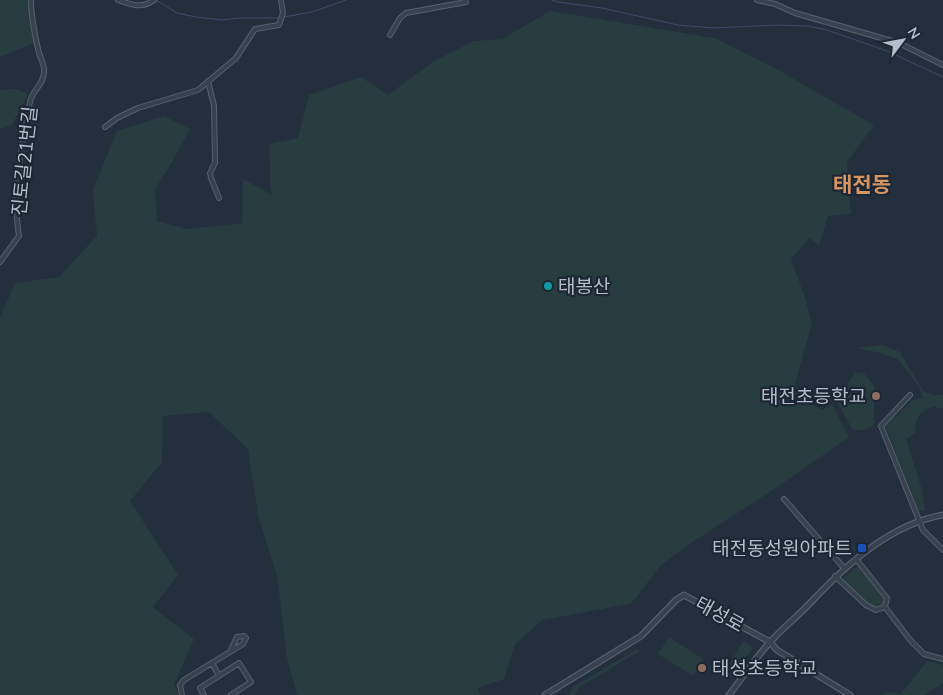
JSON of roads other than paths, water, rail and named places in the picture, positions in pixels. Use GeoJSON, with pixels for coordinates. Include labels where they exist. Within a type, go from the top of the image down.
{"type":"FeatureCollection","features":[{"type":"Feature","properties":{"kind":"street","name":"진토길21번길"},"geometry":{"type":"LineString","coordinates":[[0,262],[19,236],[17,224],[20,160],[32,96],[41,86],[45,71],[37,44],[31,0]]}},
{"type":"Feature","properties":{"kind":"street"},"geometry":{"type":"LineString","coordinates":[[118,0],[135,6],[149,4],[154,0]]}},
{"type":"Feature","properties":{"kind":"street"},"geometry":{"type":"LineString","coordinates":[[105,127],[138,108],[198,90],[236,58],[255,29],[277,26],[281,22],[283,13],[281,0]]}},
{"type":"Feature","properties":{"kind":"street"},"geometry":{"type":"LineString","coordinates":[[390,35],[400,18],[406,13],[466,2],[465,0]]}},
{"type":"Feature","properties":{"kind":"street"},"geometry":{"type":"LineString","coordinates":[[757,0],[774,4],[802,16],[893,41],[943,65]]}},
{"type":"Feature","properties":{"kind":"street"},"geometry":{"type":"LineString","coordinates":[[208,81],[214,106],[215,163],[210,173],[219,198]]}},
{"type":"Feature","properties":{"kind":"street"},"geometry":{"type":"LineString","coordinates":[[910,395],[882,426],[923,530],[943,550]]}},
{"type":"Feature","properties":{"kind":"street"},"geometry":{"type":"LineString","coordinates":[[784,499],[844,568]]}},
{"type":"Feature","properties":{"kind":"street"},"geometry":{"type":"LineString","coordinates":[[729,695],[770,642],[844,568],[877,544],[919,521],[943,515]]}},
{"type":"Feature","properties":{"kind":"street"},"geometry":{"type":"LineString","coordinates":[[856,559],[887,598],[884,607]]}},
{"type":"Feature","properties":{"kind":"street"},"geometry":{"type":"LineString","coordinates":[[836,576],[866,605],[876,610],[884,607]]}},
{"type":"Feature","properties":{"kind":"street","name":"태성로"},"geometry":{"type":"LineString","coordinates":[[545,695],[641,636],[676,600],[684,595],[770,642],[777,650],[850,695]]}},
{"type":"Feature","properties":{"kind":"street"},"geometry":{"type":"LineString","coordinates":[[884,607],[924,654],[943,660]]}},
{"type":"Feature","properties":{"kind":"street"},"geometry":{"type":"LineString","coordinates":[[182,695],[180,685],[184,680],[212,663],[230,652],[243,644],[246,638],[244,636],[237,637],[230,652]]}},
{"type":"Feature","properties":{"kind":"street"},"geometry":{"type":"LineString","coordinates":[[212,663],[219,676]]}},
{"type":"Feature","properties":{"kind":"street"},"geometry":{"type":"LineString","coordinates":[[204,695],[200,688],[239,663],[251,682],[231,695]]}},
{"type":"Feature","properties":{"kind":"street"},"geometry":{"type":"LineString","coordinates":[[555,690],[558,695]]}},
{"type":"Feature","properties":{"kind":"waterway"},"geometry":{"type":"LineString","coordinates":[[156,0],[177,13],[196,17],[222,20],[280,18]]}},
{"type":"Feature","properties":{"kind":"waterway"},"geometry":{"type":"LineString","coordinates":[[284,17],[312,12],[346,0]]}},
{"type":"Feature","properties":{"kind":"waterway"},"geometry":{"type":"LineString","coordinates":[[552,0],[602,8],[678,25],[713,28],[776,25],[808,26],[827,30],[887,51],[943,77]]}},
{"type":"Feature","properties":{"kind":"place","name":"태봉산"},"geometry":{"type":"Point","coordinates":[548,286]}},
{"type":"Feature","properties":{"kind":"place","name":"태전초등학교"},"geometry":{"type":"Point","coordinates":[876,396]}},
{"type":"Feature","properties":{"kind":"place","name":"태전동성원아파트"},"geometry":{"type":"Point","coordinates":[862,548]}},
{"type":"Feature","properties":{"kind":"place","name":"태성초등학교"},"geometry":{"type":"Point","coordinates":[702,668]}},
{"type":"Feature","properties":{"kind":"district","name":"태전동"},"geometry":{"type":"Point","coordinates":[862,185]}}]}
